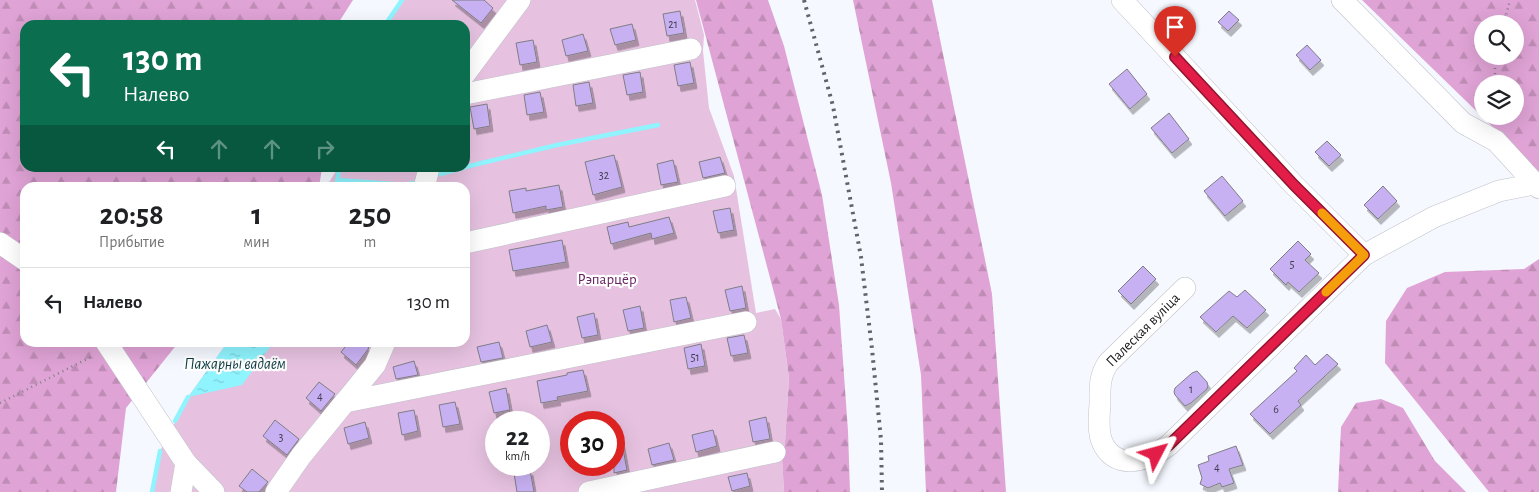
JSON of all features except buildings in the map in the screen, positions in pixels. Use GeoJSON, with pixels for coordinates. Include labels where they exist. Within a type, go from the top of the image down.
{"type":"FeatureCollection","features":[{"type":"Feature","properties":{"kind":"street"},"geometry":{"type":"LineString","coordinates":[[470,67],[520,0]]}},
{"type":"Feature","properties":{"kind":"street"},"geometry":{"type":"LineString","coordinates":[[1122,0],[1294,185],[1364,255]]}},
{"type":"Feature","properties":{"kind":"street"},"geometry":{"type":"LineString","coordinates":[[1342,0],[1463,124],[1496,142],[1536,186]]}},
{"type":"Feature","properties":{"kind":"street"},"geometry":{"type":"LineString","coordinates":[[470,93],[692,49]]}},
{"type":"Feature","properties":{"kind":"street"},"geometry":{"type":"LineString","coordinates":[[470,242],[725,186]]}},
{"type":"Feature","properties":{"kind":"street","name":"Палеская вуліца"},"geometry":{"type":"LineString","coordinates":[[1185,288],[1108,363],[1101,374],[1099,419],[1101,438],[1109,452],[1123,460],[1139,460],[1156,454],[1169,445],[1364,255],[1434,217],[1498,191],[1536,186]]}},
{"type":"Feature","properties":{"kind":"street"},"geometry":{"type":"LineString","coordinates":[[0,243],[20,256]]}},
{"type":"Feature","properties":{"kind":"street"},"geometry":{"type":"LineString","coordinates":[[345,402],[746,322]]}},
{"type":"Feature","properties":{"kind":"street"},"geometry":{"type":"LineString","coordinates":[[109,347],[186,463],[214,492]]}},
{"type":"Feature","properties":{"kind":"street"},"geometry":{"type":"LineString","coordinates":[[276,492],[302,456],[375,365],[383,347]]}},
{"type":"Feature","properties":{"kind":"street"},"geometry":{"type":"LineString","coordinates":[[589,492],[775,452]]}},
{"type":"Feature","properties":{"kind":"street"},"geometry":{"type":"LineString","coordinates":[[181,492],[186,463]]}},
{"type":"Feature","properties":{"kind":"path"},"geometry":{"type":"LineString","coordinates":[[1506,15],[1510,0]]}},
{"type":"Feature","properties":{"kind":"path"},"geometry":{"type":"LineString","coordinates":[[0,403],[29,390],[104,347]]}},
{"type":"Feature","properties":{"kind":"green space"},"geometry":{"type":"Polygon","coordinates":[[[0,0],[353,0],[340,20],[20,20],[20,172],[321,172],[320,182],[20,182],[20,347],[175,347],[126,408],[116,492],[0,492],[0,0]]]}},
{"type":"Feature","properties":{"kind":"green space","name":"Рэпарцёр"},"geometry":{"type":"Polygon","coordinates":[[[402,0],[695,0],[704,35],[703,51],[709,108],[734,176],[756,313],[775,309],[781,319],[789,378],[785,443],[782,457],[784,492],[152,492],[160,451],[188,397],[224,347],[470,347],[470,182],[329,182],[335,172],[470,172],[470,20],[388,20],[402,0]]]}},
{"type":"Feature","properties":{"kind":"green space"},"geometry":{"type":"Polygon","coordinates":[[[696,0],[768,0],[784,46],[822,195],[839,305],[848,431],[850,492],[784,492],[782,457],[785,443],[789,378],[781,319],[696,0]]]}},
{"type":"Feature","properties":{"kind":"green space"},"geometry":{"type":"Polygon","coordinates":[[[853,0],[932,0],[992,294],[1006,492],[926,492],[921,375],[891,183],[853,0]]]}},
{"type":"Feature","properties":{"kind":"green space"},"geometry":{"type":"Polygon","coordinates":[[[1362,0],[1539,0],[1539,188],[1500,134],[1491,125],[1524,125],[1524,75],[1474,75],[1474,109],[1362,0]]]}},
{"type":"Feature","properties":{"kind":"green space"},"geometry":{"type":"Polygon","coordinates":[[[1539,259],[1539,492],[1489,492],[1385,363],[1386,321],[1407,288],[1445,272],[1524,269],[1539,259]]]}},
{"type":"Feature","properties":{"kind":"green space"},"geometry":{"type":"Polygon","coordinates":[[[1381,399],[1403,408],[1435,461],[1466,492],[1338,492],[1341,427],[1356,403],[1381,399]]]}},
{"type":"Feature","properties":{"kind":"water","name":"Пажарны вадаём"},"geometry":{"type":"Polygon","coordinates":[[[224,347],[270,347],[242,385],[188,397],[224,347]]]}},
{"type":"Feature","properties":{"kind":"waterway"},"geometry":{"type":"LineString","coordinates":[[388,20],[402,0]]}},
{"type":"Feature","properties":{"kind":"waterway"},"geometry":{"type":"LineString","coordinates":[[470,166],[557,145],[658,125]]}},
{"type":"Feature","properties":{"kind":"waterway"},"geometry":{"type":"LineString","coordinates":[[338,182],[339,172]]}},
{"type":"Feature","properties":{"kind":"waterway"},"geometry":{"type":"LineString","coordinates":[[440,174],[448,172]]}},
{"type":"Feature","properties":{"kind":"waterway"},"geometry":{"type":"LineString","coordinates":[[337,180],[365,182]]}},
{"type":"Feature","properties":{"kind":"waterway"},"geometry":{"type":"LineString","coordinates":[[175,421],[188,397]]}},
{"type":"Feature","properties":{"kind":"waterway"},"geometry":{"type":"LineString","coordinates":[[152,492],[160,451]]}},
{"type":"Feature","properties":{"kind":"railway"},"geometry":{"type":"LineString","coordinates":[[804,0],[833,106],[861,257],[881,440],[882,492]]}},
{"type":"Feature","properties":{"kind":"slow traffic"},"geometry":{"type":"LineString","coordinates":[[1322,213],[1364,255],[1326,292]]}},
{"type":"Feature","properties":{"kind":"route"},"geometry":{"type":"LineString","coordinates":[[1156,454],[1169,445],[1364,255],[1294,185],[1175,57]]}}]}
